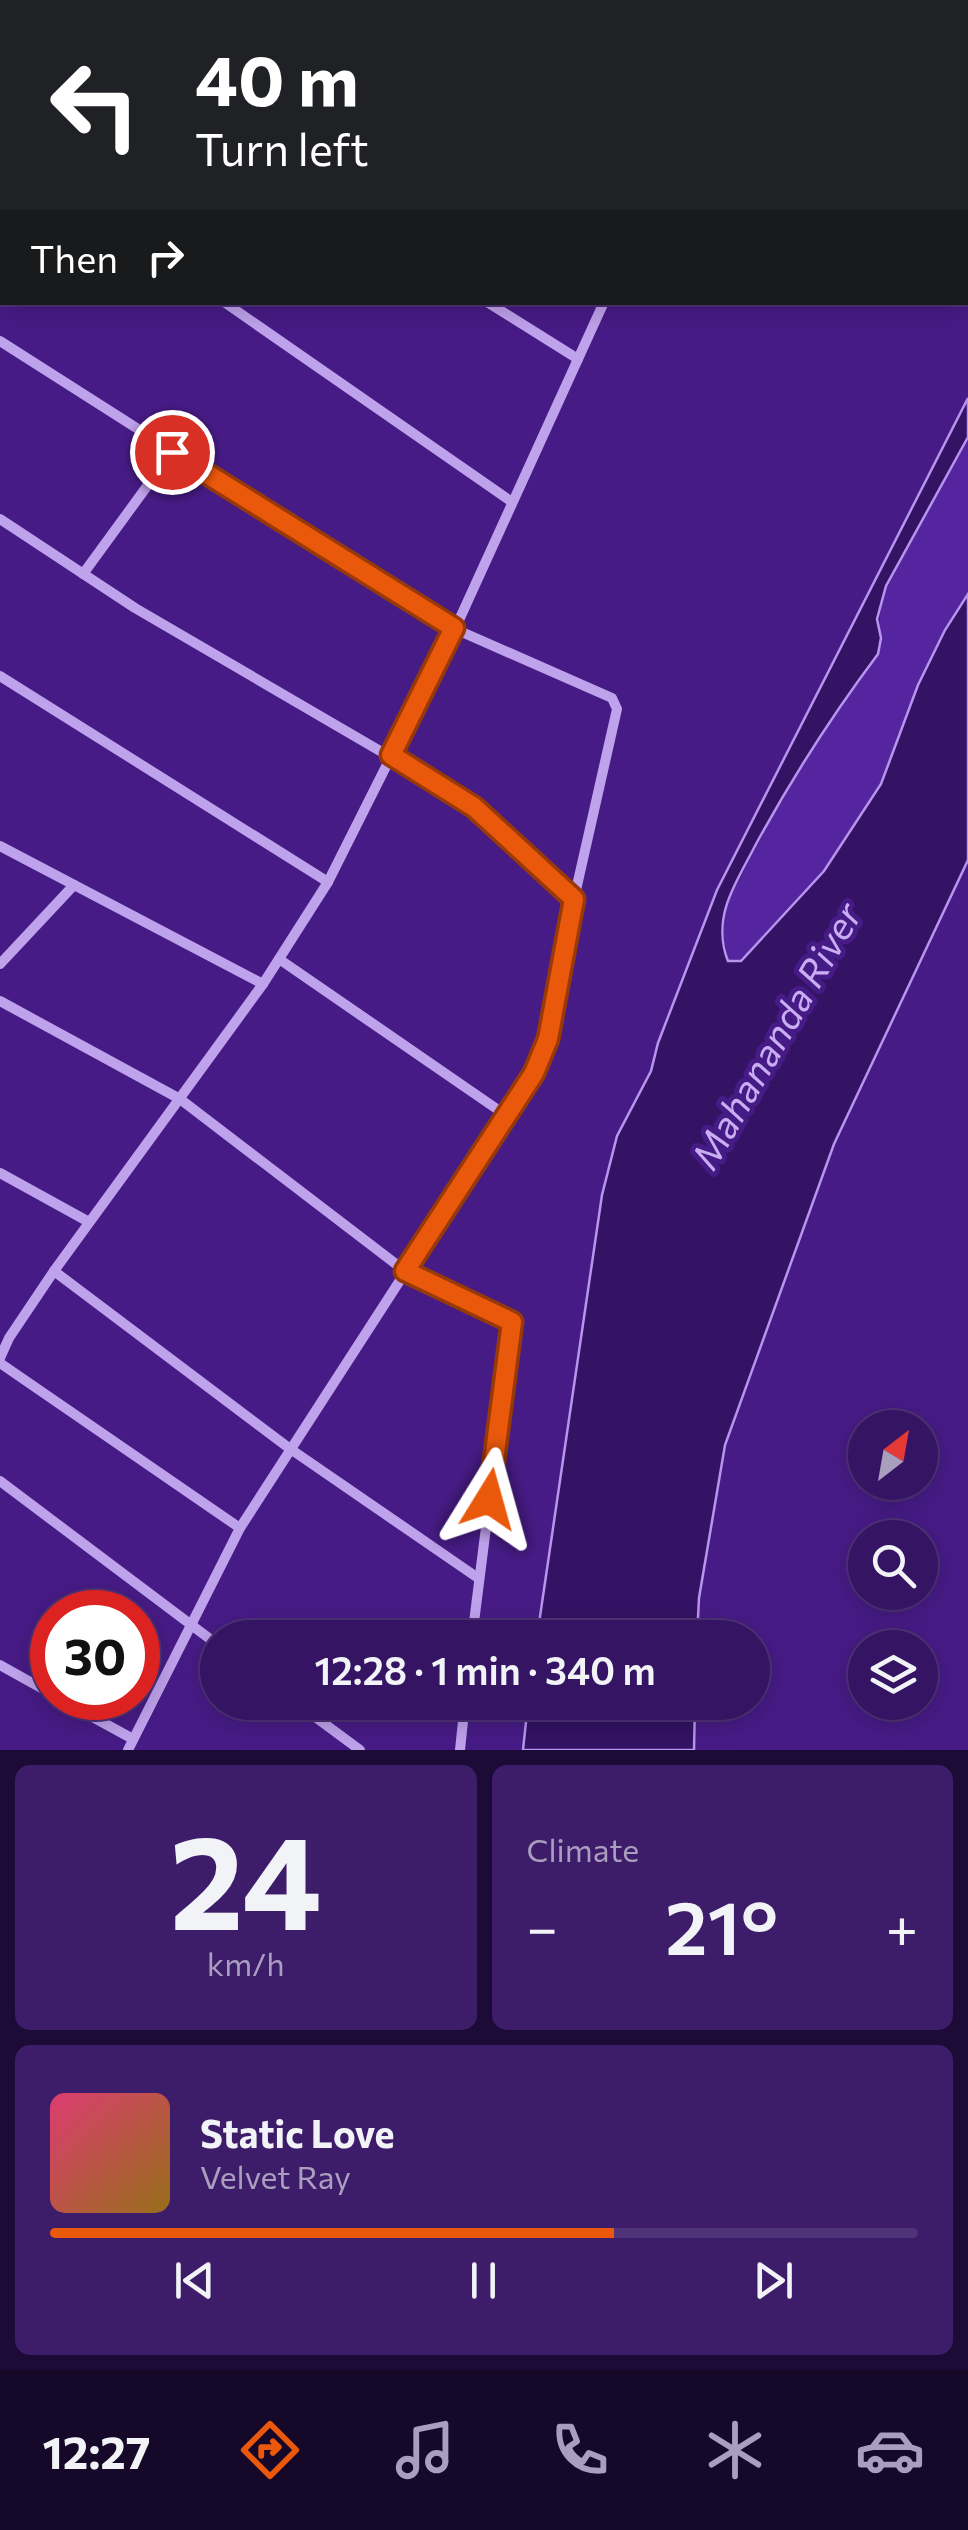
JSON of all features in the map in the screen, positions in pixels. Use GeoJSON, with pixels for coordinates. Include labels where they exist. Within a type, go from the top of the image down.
{"type":"FeatureCollection","features":[{"type":"Feature","properties":{"kind":"street"},"geometry":{"type":"LineString","coordinates":[[228,305],[512,502]]}},
{"type":"Feature","properties":{"kind":"street"},"geometry":{"type":"LineString","coordinates":[[493,305],[578,359]]}},
{"type":"Feature","properties":{"kind":"street"},"geometry":{"type":"LineString","coordinates":[[240,1528],[0,1361],[4,1336],[180,1099],[328,882],[454,628],[603,305]]}},
{"type":"Feature","properties":{"kind":"street"},"geometry":{"type":"LineString","coordinates":[[0,341],[454,628],[612,698],[617,709],[574,899],[548,1039],[534,1073],[240,1528],[130,1744],[92,1720]]}},
{"type":"Feature","properties":{"kind":"street"},"geometry":{"type":"LineString","coordinates":[[83,574],[172,452]]}},
{"type":"Feature","properties":{"kind":"street"},"geometry":{"type":"LineString","coordinates":[[0,519],[135,608],[474,807],[574,899]]}},
{"type":"Feature","properties":{"kind":"street"},"geometry":{"type":"LineString","coordinates":[[0,676],[328,882]]}},
{"type":"Feature","properties":{"kind":"street"},"geometry":{"type":"LineString","coordinates":[[0,846],[262,984]]}},
{"type":"Feature","properties":{"kind":"street"},"geometry":{"type":"LineString","coordinates":[[0,964],[74,886]]}},
{"type":"Feature","properties":{"kind":"street"},"geometry":{"type":"LineString","coordinates":[[278,958],[507,1116]]}},
{"type":"Feature","properties":{"kind":"street"},"geometry":{"type":"LineString","coordinates":[[0,1002],[180,1099],[405,1271],[512,1322],[474,1620]]}},
{"type":"Feature","properties":{"kind":"street"},"geometry":{"type":"LineString","coordinates":[[0,1173],[89,1222]]}},
{"type":"Feature","properties":{"kind":"street"},"geometry":{"type":"LineString","coordinates":[[54,1271],[289,1448],[478,1578]]}},
{"type":"Feature","properties":{"kind":"street"},"geometry":{"type":"LineString","coordinates":[[0,1481],[200,1632]]}},
{"type":"Feature","properties":{"kind":"street"},"geometry":{"type":"LineString","coordinates":[[0,1665],[30,1682]]}},
{"type":"Feature","properties":{"kind":"street"},"geometry":{"type":"LineString","coordinates":[[319,1720],[360,1750]]}},
{"type":"Feature","properties":{"kind":"street"},"geometry":{"type":"LineString","coordinates":[[460,1750],[463,1720]]}},
{"type":"Feature","properties":{"kind":"shaded area"},"geometry":{"type":"Polygon","coordinates":[[[968,437],[968,594],[918,685],[881,784],[824,871],[741,961],[728,961],[722,927],[726,905],[796,772],[878,654],[886,586],[913,529],[968,437]]]}},
{"type":"Feature","properties":{"kind":"water","name":"Mahananda River"},"geometry":{"type":"Polygon","coordinates":[[[968,398],[968,437],[886,586],[877,619],[881,638],[878,654],[799,771],[732,891],[723,927],[728,961],[741,961],[824,871],[881,784],[918,685],[968,594],[968,860],[834,1144],[725,1445],[698,1620],[540,1620],[602,1195],[617,1136],[651,1071],[658,1043],[717,890],[968,398]]]}},
{"type":"Feature","properties":{"kind":"water"},"geometry":{"type":"Polygon","coordinates":[[[526,1720],[695,1720],[694,1750],[523,1750],[526,1720]]]}},
{"type":"Feature","properties":{"kind":"route"},"geometry":{"type":"LineString","coordinates":[[172,452],[454,628],[391,755],[474,807],[574,899],[548,1039],[534,1073],[405,1271],[512,1322],[489,1499]]}}]}
